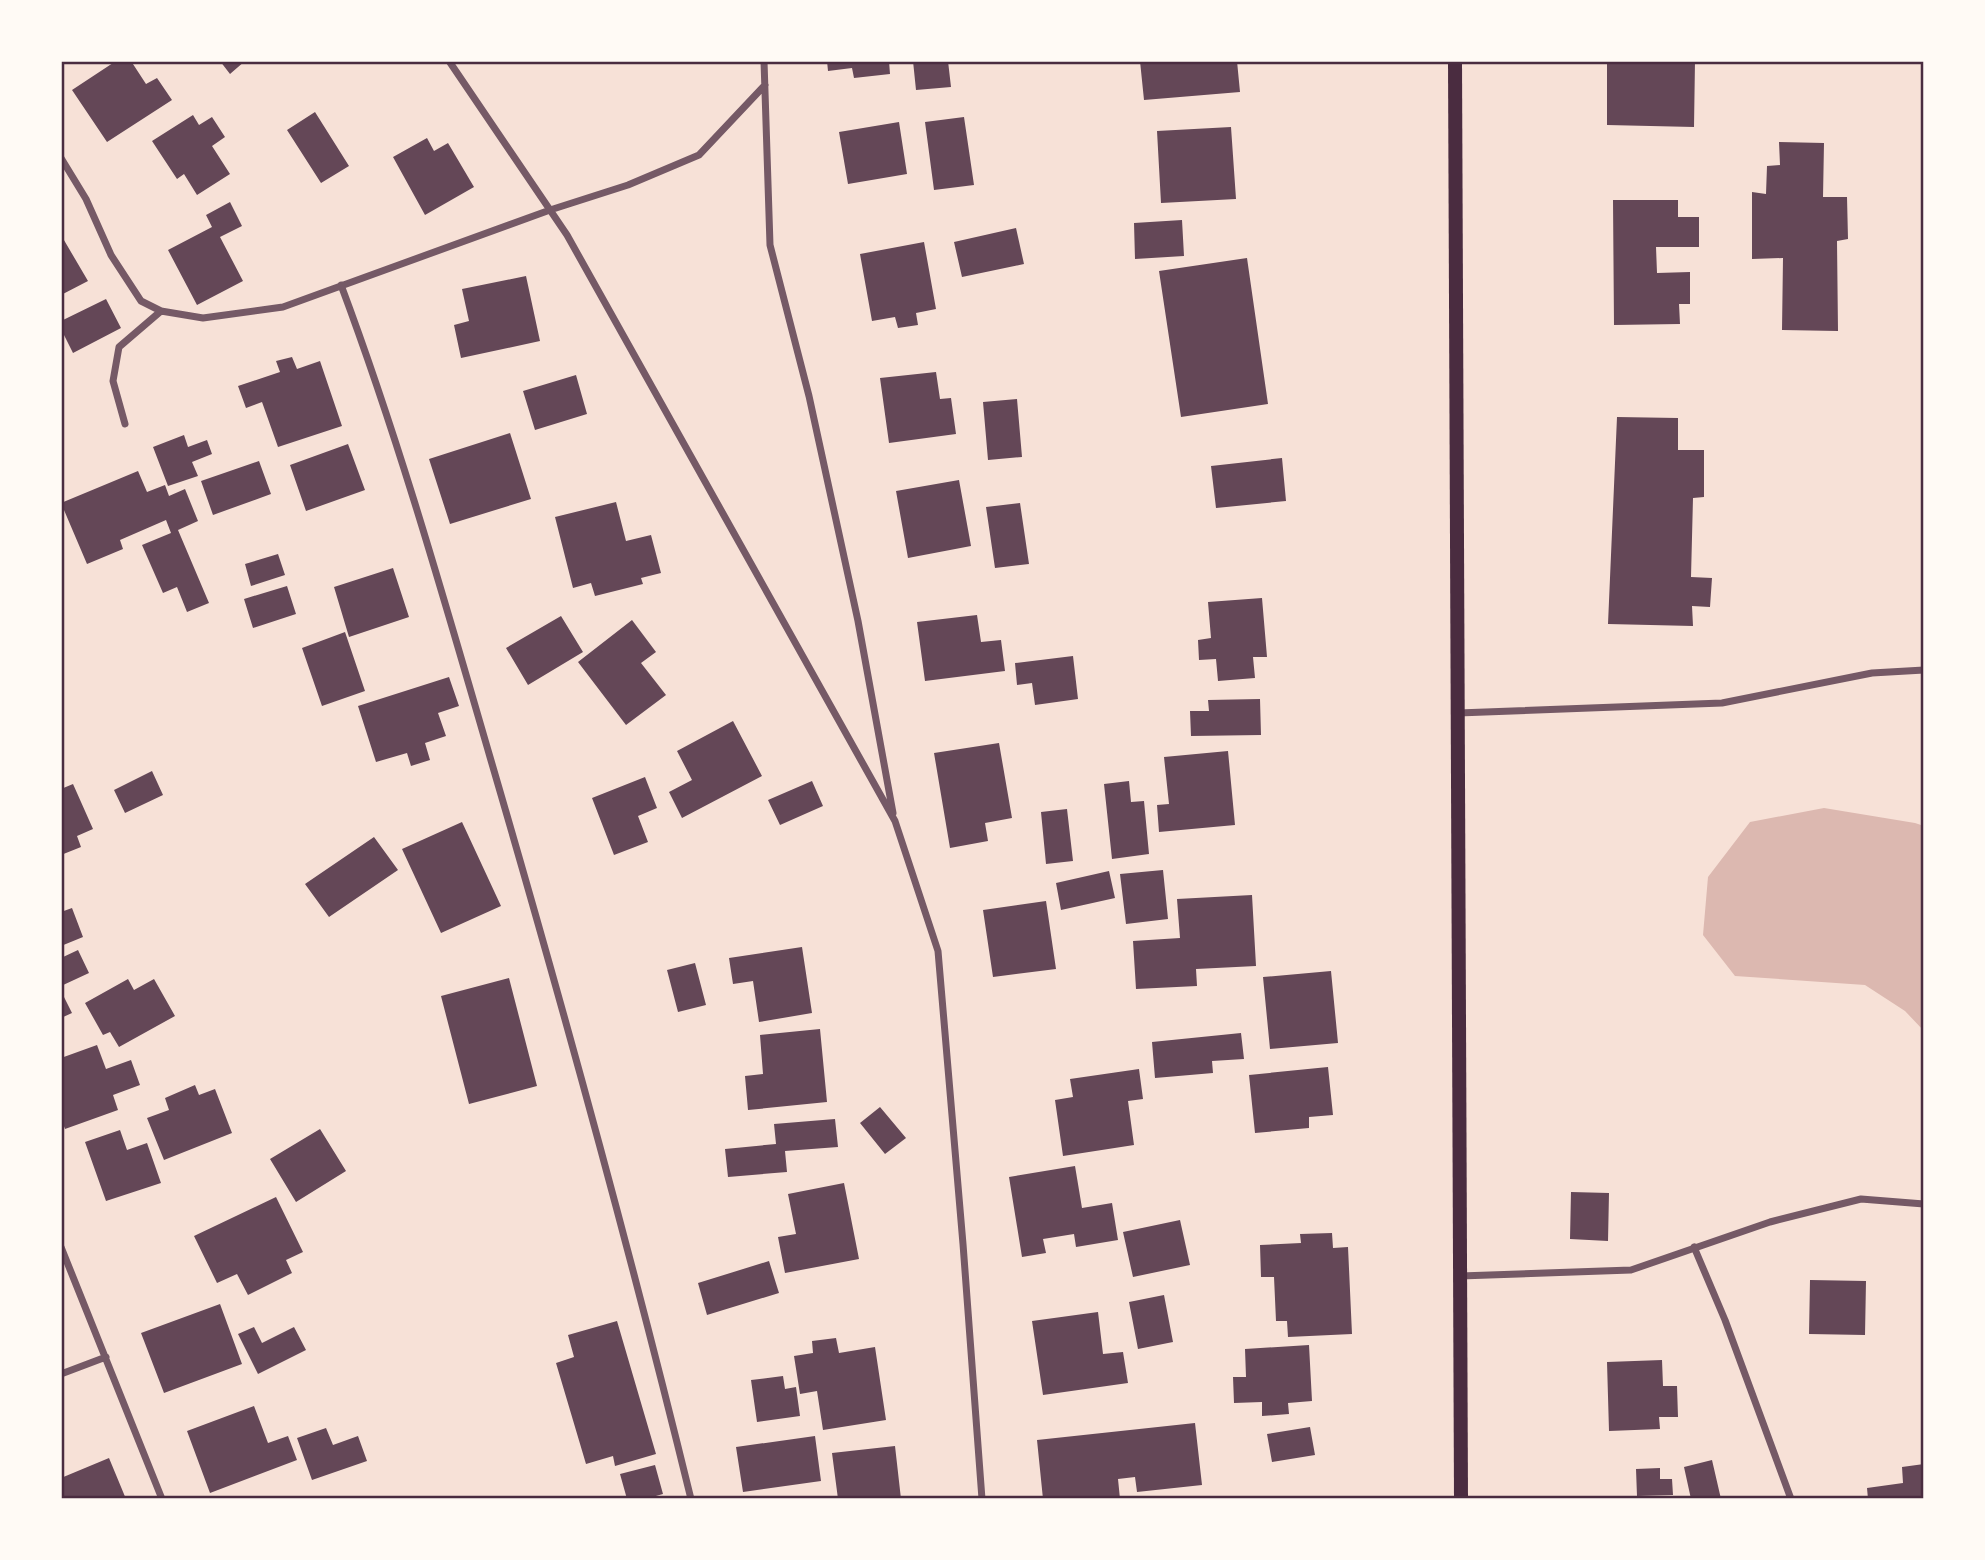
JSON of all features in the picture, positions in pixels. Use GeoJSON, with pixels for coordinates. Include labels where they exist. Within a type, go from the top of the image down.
{"type":"FeatureCollection","features":[{"type":"Feature","properties":{"kind":"main road"},"geometry":{"type":"LineString","coordinates":[[1455,61],[1461,1499]]}},
{"type":"Feature","properties":{"kind":"street"},"geometry":{"type":"LineString","coordinates":[[449,61],[567,235],[895,821]]}},
{"type":"Feature","properties":{"kind":"street"},"geometry":{"type":"LineString","coordinates":[[764,61],[769,245],[809,396],[858,621],[895,821],[938,951],[982,1499]]}},
{"type":"Feature","properties":{"kind":"street"},"geometry":{"type":"LineString","coordinates":[[61,158],[86,200],[111,255],[141,301],[161,311],[203,318],[283,307],[550,210],[628,185],[699,155],[765,85]]}},
{"type":"Feature","properties":{"kind":"street"},"geometry":{"type":"LineString","coordinates":[[341,285],[373,372],[452,626],[548,956],[641,1296],[691,1499]]}},
{"type":"Feature","properties":{"kind":"street"},"geometry":{"type":"LineString","coordinates":[[125,424],[113,381],[118,347],[161,311]]}},
{"type":"Feature","properties":{"kind":"street"},"geometry":{"type":"LineString","coordinates":[[1458,713],[1722,703],[1872,673],[1924,670]]}},
{"type":"Feature","properties":{"kind":"street"},"geometry":{"type":"LineString","coordinates":[[1460,1276],[1631,1270],[1770,1222],[1861,1199],[1924,1204]]}},
{"type":"Feature","properties":{"kind":"street"},"geometry":{"type":"LineString","coordinates":[[61,1247],[162,1499]]}},
{"type":"Feature","properties":{"kind":"street"},"geometry":{"type":"LineString","coordinates":[[1694,1247],[1725,1320],[1791,1499]]}},
{"type":"Feature","properties":{"kind":"street"},"geometry":{"type":"LineString","coordinates":[[61,1374],[106,1357]]}},
{"type":"Feature","properties":{"kind":"shaded area"},"geometry":{"type":"Polygon","coordinates":[[[1824,808],[1924,826],[1924,1031],[1905,1011],[1865,985],[1735,976],[1703,935],[1708,877],[1750,822],[1824,808]]]}},
{"type":"Feature","properties":{"kind":"building"},"geometry":{"type":"Polygon","coordinates":[[[116,61],[131,61],[146,84],[157,78],[172,100],[107,142],[72,90],[116,61]]]}},
{"type":"Feature","properties":{"kind":"building"},"geometry":{"type":"Polygon","coordinates":[[[220,61],[245,61],[230,74],[220,61]]]}},
{"type":"Feature","properties":{"kind":"building"},"geometry":{"type":"Polygon","coordinates":[[[827,61],[889,61],[890,74],[854,78],[852,68],[828,71],[827,61]]]}},
{"type":"Feature","properties":{"kind":"building"},"geometry":{"type":"Polygon","coordinates":[[[913,61],[948,61],[951,87],[916,90],[913,61]]]}},
{"type":"Feature","properties":{"kind":"building"},"geometry":{"type":"Polygon","coordinates":[[[1140,61],[1237,61],[1240,92],[1144,100],[1140,61]]]}},
{"type":"Feature","properties":{"kind":"building"},"geometry":{"type":"Polygon","coordinates":[[[1607,61],[1695,61],[1694,127],[1607,125],[1607,61]]]}},
{"type":"Feature","properties":{"kind":"building"},"geometry":{"type":"Polygon","coordinates":[[[315,112],[349,166],[321,183],[287,130],[315,112]]]}},
{"type":"Feature","properties":{"kind":"building"},"geometry":{"type":"Polygon","coordinates":[[[193,115],[199,125],[212,117],[225,137],[212,146],[230,174],[197,195],[184,174],[177,179],[152,141],[193,115]]]}},
{"type":"Feature","properties":{"kind":"building"},"geometry":{"type":"Polygon","coordinates":[[[964,117],[974,185],[934,190],[925,122],[964,117]]]}},
{"type":"Feature","properties":{"kind":"building"},"geometry":{"type":"Polygon","coordinates":[[[899,122],[907,174],[848,184],[839,132],[899,122]]]}},
{"type":"Feature","properties":{"kind":"building"},"geometry":{"type":"Polygon","coordinates":[[[1231,127],[1236,199],[1161,203],[1157,131],[1231,127]]]}},
{"type":"Feature","properties":{"kind":"building"},"geometry":{"type":"Polygon","coordinates":[[[427,138],[434,151],[448,143],[474,187],[425,215],[393,157],[427,138]]]}},
{"type":"Feature","properties":{"kind":"building"},"geometry":{"type":"Polygon","coordinates":[[[1779,142],[1824,143],[1823,197],[1847,197],[1848,239],[1837,241],[1838,331],[1782,330],[1783,258],[1752,259],[1752,192],[1766,194],[1767,166],[1780,165],[1779,142]]]}},
{"type":"Feature","properties":{"kind":"building"},"geometry":{"type":"Polygon","coordinates":[[[1613,200],[1678,200],[1678,217],[1699,217],[1699,247],[1656,247],[1657,273],[1690,272],[1690,304],[1679,304],[1680,324],[1614,325],[1613,200]]]}},
{"type":"Feature","properties":{"kind":"building"},"geometry":{"type":"Polygon","coordinates":[[[230,202],[242,226],[220,237],[243,281],[197,305],[168,250],[212,227],[206,215],[230,202]]]}},
{"type":"Feature","properties":{"kind":"building"},"geometry":{"type":"Polygon","coordinates":[[[1182,220],[1184,256],[1135,259],[1134,223],[1182,220]]]}},
{"type":"Feature","properties":{"kind":"building"},"geometry":{"type":"Polygon","coordinates":[[[1016,228],[1024,264],[962,277],[954,242],[1016,228]]]}},
{"type":"Feature","properties":{"kind":"building"},"geometry":{"type":"Polygon","coordinates":[[[61,235],[88,281],[61,295],[61,235]]]}},
{"type":"Feature","properties":{"kind":"building"},"geometry":{"type":"Polygon","coordinates":[[[924,242],[936,309],[916,313],[918,325],[898,328],[895,317],[872,321],[860,254],[924,242]]]}},
{"type":"Feature","properties":{"kind":"building"},"geometry":{"type":"Polygon","coordinates":[[[1247,258],[1268,404],[1181,417],[1159,271],[1247,258]]]}},
{"type":"Feature","properties":{"kind":"building"},"geometry":{"type":"Polygon","coordinates":[[[526,276],[540,341],[461,358],[454,325],[469,321],[462,289],[526,276]]]}},
{"type":"Feature","properties":{"kind":"building"},"geometry":{"type":"Polygon","coordinates":[[[106,299],[121,328],[73,353],[61,329],[61,321],[106,299]]]}},
{"type":"Feature","properties":{"kind":"building"},"geometry":{"type":"Polygon","coordinates":[[[292,357],[297,369],[320,361],[342,426],[278,447],[262,402],[246,408],[238,386],[280,372],[276,361],[292,357]]]}},
{"type":"Feature","properties":{"kind":"building"},"geometry":{"type":"Polygon","coordinates":[[[936,372],[940,399],[951,398],[956,434],[889,443],[880,378],[936,372]]]}},
{"type":"Feature","properties":{"kind":"building"},"geometry":{"type":"Polygon","coordinates":[[[576,375],[587,414],[535,430],[523,391],[576,375]]]}},
{"type":"Feature","properties":{"kind":"building"},"geometry":{"type":"Polygon","coordinates":[[[1017,399],[1022,457],[988,460],[983,402],[1017,399]]]}},
{"type":"Feature","properties":{"kind":"building"},"geometry":{"type":"Polygon","coordinates":[[[1617,417],[1678,418],[1678,450],[1704,450],[1704,497],[1693,498],[1691,577],[1712,578],[1710,607],[1692,606],[1693,626],[1608,624],[1617,417]]]}},
{"type":"Feature","properties":{"kind":"building"},"geometry":{"type":"Polygon","coordinates":[[[510,433],[531,499],[450,524],[429,459],[510,433]]]}},
{"type":"Feature","properties":{"kind":"building"},"geometry":{"type":"Polygon","coordinates":[[[184,435],[188,447],[207,440],[212,454],[192,462],[198,476],[168,486],[153,447],[184,435]]]}},
{"type":"Feature","properties":{"kind":"building"},"geometry":{"type":"Polygon","coordinates":[[[348,444],[365,490],[306,511],[290,465],[348,444]]]}},
{"type":"Feature","properties":{"kind":"building"},"geometry":{"type":"Polygon","coordinates":[[[1282,458],[1286,501],[1216,508],[1211,466],[1282,458]]]}},
{"type":"Feature","properties":{"kind":"building"},"geometry":{"type":"Polygon","coordinates":[[[259,461],[271,494],[213,515],[201,481],[259,461]]]}},
{"type":"Feature","properties":{"kind":"building"},"geometry":{"type":"Polygon","coordinates":[[[138,471],[147,492],[165,485],[169,496],[185,489],[198,521],[178,530],[209,603],[187,612],[177,587],[163,593],[142,545],[171,533],[166,520],[120,540],[123,549],[87,564],[61,503],[138,471]]]}},
{"type":"Feature","properties":{"kind":"building"},"geometry":{"type":"Polygon","coordinates":[[[959,480],[971,546],[908,558],[896,491],[959,480]]]}},
{"type":"Feature","properties":{"kind":"building"},"geometry":{"type":"Polygon","coordinates":[[[616,502],[626,541],[651,535],[661,573],[641,578],[643,584],[595,596],[591,583],[573,588],[555,517],[616,502]]]}},
{"type":"Feature","properties":{"kind":"building"},"geometry":{"type":"Polygon","coordinates":[[[1020,503],[1029,564],[995,568],[986,507],[1020,503]]]}},
{"type":"Feature","properties":{"kind":"building"},"geometry":{"type":"Polygon","coordinates":[[[278,554],[285,575],[251,586],[245,564],[278,554]]]}},
{"type":"Feature","properties":{"kind":"building"},"geometry":{"type":"Polygon","coordinates":[[[393,568],[409,617],[349,637],[334,587],[393,568]]]}},
{"type":"Feature","properties":{"kind":"building"},"geometry":{"type":"Polygon","coordinates":[[[287,586],[296,614],[253,628],[244,599],[287,586]]]}},
{"type":"Feature","properties":{"kind":"building"},"geometry":{"type":"Polygon","coordinates":[[[1262,598],[1267,657],[1253,657],[1255,678],[1218,681],[1216,659],[1199,660],[1198,640],[1211,638],[1208,602],[1262,598]]]}},
{"type":"Feature","properties":{"kind":"building"},"geometry":{"type":"Polygon","coordinates":[[[977,615],[981,642],[1001,640],[1005,671],[925,681],[917,622],[977,615]]]}},
{"type":"Feature","properties":{"kind":"building"},"geometry":{"type":"Polygon","coordinates":[[[561,616],[583,652],[528,685],[506,648],[561,616]]]}},
{"type":"Feature","properties":{"kind":"building"},"geometry":{"type":"Polygon","coordinates":[[[632,620],[656,652],[641,663],[666,695],[626,725],[578,662],[632,620]]]}},
{"type":"Feature","properties":{"kind":"building"},"geometry":{"type":"Polygon","coordinates":[[[345,632],[365,691],[322,706],[302,648],[345,632]]]}},
{"type":"Feature","properties":{"kind":"building"},"geometry":{"type":"Polygon","coordinates":[[[1073,656],[1078,699],[1035,705],[1032,683],[1017,685],[1015,663],[1073,656]]]}},
{"type":"Feature","properties":{"kind":"building"},"geometry":{"type":"Polygon","coordinates":[[[449,677],[459,706],[438,713],[446,736],[425,743],[430,760],[411,766],[407,753],[376,762],[358,706],[449,677]]]}},
{"type":"Feature","properties":{"kind":"building"},"geometry":{"type":"Polygon","coordinates":[[[1260,699],[1261,735],[1191,736],[1190,711],[1209,711],[1208,700],[1260,699]]]}},
{"type":"Feature","properties":{"kind":"building"},"geometry":{"type":"Polygon","coordinates":[[[733,721],[762,776],[682,818],[669,792],[692,780],[677,751],[733,721]]]}},
{"type":"Feature","properties":{"kind":"building"},"geometry":{"type":"Polygon","coordinates":[[[999,743],[1012,818],[985,823],[988,841],[950,848],[934,753],[999,743]]]}},
{"type":"Feature","properties":{"kind":"building"},"geometry":{"type":"Polygon","coordinates":[[[1228,751],[1235,825],[1159,832],[1157,805],[1169,804],[1164,757],[1228,751]]]}},
{"type":"Feature","properties":{"kind":"building"},"geometry":{"type":"Polygon","coordinates":[[[152,771],[163,795],[125,813],[114,790],[152,771]]]}},
{"type":"Feature","properties":{"kind":"building"},"geometry":{"type":"Polygon","coordinates":[[[645,777],[657,808],[638,816],[648,842],[614,855],[592,798],[645,777]]]}},
{"type":"Feature","properties":{"kind":"building"},"geometry":{"type":"Polygon","coordinates":[[[812,781],[823,806],[780,825],[768,800],[812,781]]]}},
{"type":"Feature","properties":{"kind":"building"},"geometry":{"type":"Polygon","coordinates":[[[1129,781],[1131,802],[1144,801],[1149,854],[1112,859],[1104,784],[1129,781]]]}},
{"type":"Feature","properties":{"kind":"building"},"geometry":{"type":"Polygon","coordinates":[[[73,784],[93,829],[77,836],[81,847],[61,855],[61,789],[73,784]]]}},
{"type":"Feature","properties":{"kind":"building"},"geometry":{"type":"Polygon","coordinates":[[[1067,809],[1073,861],[1046,864],[1041,812],[1067,809]]]}},
{"type":"Feature","properties":{"kind":"building"},"geometry":{"type":"Polygon","coordinates":[[[462,822],[501,906],[441,933],[402,849],[462,822]]]}},
{"type":"Feature","properties":{"kind":"building"},"geometry":{"type":"Polygon","coordinates":[[[374,837],[398,870],[329,917],[305,884],[374,837]]]}},
{"type":"Feature","properties":{"kind":"building"},"geometry":{"type":"Polygon","coordinates":[[[1163,870],[1168,919],[1126,924],[1120,874],[1163,870]]]}},
{"type":"Feature","properties":{"kind":"building"},"geometry":{"type":"Polygon","coordinates":[[[1109,871],[1115,898],[1061,910],[1056,883],[1109,871]]]}},
{"type":"Feature","properties":{"kind":"building"},"geometry":{"type":"Polygon","coordinates":[[[1252,895],[1256,966],[1196,969],[1197,986],[1136,989],[1133,941],[1180,938],[1177,899],[1252,895]]]}},
{"type":"Feature","properties":{"kind":"building"},"geometry":{"type":"Polygon","coordinates":[[[1046,901],[1056,969],[993,977],[983,910],[1046,901]]]}},
{"type":"Feature","properties":{"kind":"building"},"geometry":{"type":"Polygon","coordinates":[[[72,908],[83,937],[61,946],[61,912],[72,908]]]}},
{"type":"Feature","properties":{"kind":"building"},"geometry":{"type":"Polygon","coordinates":[[[802,947],[812,1013],[759,1022],[753,981],[733,984],[729,958],[802,947]]]}},
{"type":"Feature","properties":{"kind":"building"},"geometry":{"type":"Polygon","coordinates":[[[78,950],[89,973],[61,986],[61,958],[78,950]]]}},
{"type":"Feature","properties":{"kind":"building"},"geometry":{"type":"Polygon","coordinates":[[[695,963],[706,1005],[678,1012],[667,970],[695,963]]]}},
{"type":"Feature","properties":{"kind":"building"},"geometry":{"type":"Polygon","coordinates":[[[1331,971],[1338,1043],[1270,1049],[1263,977],[1331,971]]]}},
{"type":"Feature","properties":{"kind":"building"},"geometry":{"type":"Polygon","coordinates":[[[509,978],[537,1086],[469,1104],[441,996],[509,978]]]}},
{"type":"Feature","properties":{"kind":"building"},"geometry":{"type":"Polygon","coordinates":[[[128,979],[134,990],[154,979],[175,1016],[119,1047],[110,1032],[103,1035],[85,1003],[128,979]]]}},
{"type":"Feature","properties":{"kind":"building"},"geometry":{"type":"Polygon","coordinates":[[[61,991],[72,1013],[61,1018],[61,991]]]}},
{"type":"Feature","properties":{"kind":"building"},"geometry":{"type":"Polygon","coordinates":[[[820,1029],[827,1102],[748,1110],[745,1076],[763,1074],[760,1035],[820,1029]]]}},
{"type":"Feature","properties":{"kind":"building"},"geometry":{"type":"Polygon","coordinates":[[[1241,1033],[1244,1059],[1212,1061],[1213,1073],[1155,1078],[1152,1042],[1241,1033]]]}},
{"type":"Feature","properties":{"kind":"building"},"geometry":{"type":"Polygon","coordinates":[[[97,1045],[106,1069],[131,1060],[140,1085],[113,1095],[118,1110],[65,1129],[61,1118],[61,1058],[97,1045]]]}},
{"type":"Feature","properties":{"kind":"building"},"geometry":{"type":"Polygon","coordinates":[[[1328,1067],[1333,1115],[1309,1117],[1309,1128],[1255,1133],[1249,1075],[1328,1067]]]}},
{"type":"Feature","properties":{"kind":"building"},"geometry":{"type":"Polygon","coordinates":[[[1139,1069],[1143,1099],[1128,1101],[1134,1145],[1063,1156],[1055,1100],[1073,1097],[1070,1079],[1139,1069]]]}},
{"type":"Feature","properties":{"kind":"building"},"geometry":{"type":"Polygon","coordinates":[[[195,1085],[199,1095],[215,1089],[232,1133],[164,1160],[147,1118],[169,1110],[165,1098],[195,1085]]]}},
{"type":"Feature","properties":{"kind":"building"},"geometry":{"type":"Polygon","coordinates":[[[880,1107],[906,1138],[885,1154],[860,1123],[880,1107]]]}},
{"type":"Feature","properties":{"kind":"building"},"geometry":{"type":"Polygon","coordinates":[[[835,1119],[838,1147],[785,1151],[787,1172],[728,1177],[725,1149],[776,1144],[774,1124],[835,1119]]]}},
{"type":"Feature","properties":{"kind":"building"},"geometry":{"type":"Polygon","coordinates":[[[320,1129],[346,1171],[296,1202],[270,1159],[320,1129]]]}},
{"type":"Feature","properties":{"kind":"building"},"geometry":{"type":"Polygon","coordinates":[[[120,1130],[127,1150],[147,1143],[161,1183],[106,1201],[85,1142],[120,1130]]]}},
{"type":"Feature","properties":{"kind":"building"},"geometry":{"type":"Polygon","coordinates":[[[1075,1166],[1082,1208],[1112,1203],[1118,1240],[1076,1247],[1074,1234],[1043,1239],[1046,1253],[1022,1257],[1009,1177],[1075,1166]]]}},
{"type":"Feature","properties":{"kind":"building"},"geometry":{"type":"Polygon","coordinates":[[[844,1183],[859,1259],[785,1273],[778,1237],[796,1234],[788,1194],[844,1183]]]}},
{"type":"Feature","properties":{"kind":"building"},"geometry":{"type":"Polygon","coordinates":[[[1571,1192],[1609,1193],[1608,1241],[1570,1239],[1571,1192]]]}},
{"type":"Feature","properties":{"kind":"building"},"geometry":{"type":"Polygon","coordinates":[[[276,1197],[303,1252],[286,1260],[292,1273],[248,1295],[237,1274],[217,1283],[194,1236],[276,1197]]]}},
{"type":"Feature","properties":{"kind":"building"},"geometry":{"type":"Polygon","coordinates":[[[1180,1220],[1190,1265],[1133,1277],[1123,1232],[1180,1220]]]}},
{"type":"Feature","properties":{"kind":"building"},"geometry":{"type":"Polygon","coordinates":[[[1332,1233],[1333,1248],[1348,1247],[1352,1334],[1288,1337],[1287,1321],[1276,1321],[1274,1277],[1261,1277],[1260,1245],[1301,1243],[1300,1234],[1332,1233]]]}},
{"type":"Feature","properties":{"kind":"building"},"geometry":{"type":"Polygon","coordinates":[[[769,1261],[779,1293],[707,1315],[698,1283],[769,1261]]]}},
{"type":"Feature","properties":{"kind":"building"},"geometry":{"type":"Polygon","coordinates":[[[1810,1280],[1866,1281],[1865,1335],[1809,1334],[1810,1280]]]}},
{"type":"Feature","properties":{"kind":"building"},"geometry":{"type":"Polygon","coordinates":[[[1164,1295],[1173,1342],[1138,1349],[1129,1302],[1164,1295]]]}},
{"type":"Feature","properties":{"kind":"building"},"geometry":{"type":"Polygon","coordinates":[[[220,1304],[242,1364],[164,1393],[141,1333],[220,1304]]]}},
{"type":"Feature","properties":{"kind":"building"},"geometry":{"type":"Polygon","coordinates":[[[1098,1312],[1103,1354],[1123,1352],[1128,1383],[1043,1395],[1032,1321],[1098,1312]]]}},
{"type":"Feature","properties":{"kind":"building"},"geometry":{"type":"Polygon","coordinates":[[[617,1321],[656,1454],[615,1466],[613,1456],[586,1464],[556,1363],[574,1357],[568,1335],[617,1321]]]}},
{"type":"Feature","properties":{"kind":"building"},"geometry":{"type":"Polygon","coordinates":[[[254,1327],[262,1343],[294,1327],[306,1350],[258,1374],[238,1334],[254,1327]]]}},
{"type":"Feature","properties":{"kind":"building"},"geometry":{"type":"Polygon","coordinates":[[[836,1338],[839,1353],[875,1347],[886,1420],[823,1430],[817,1391],[800,1394],[794,1356],[813,1353],[812,1341],[836,1338]]]}},
{"type":"Feature","properties":{"kind":"building"},"geometry":{"type":"Polygon","coordinates":[[[1309,1345],[1312,1401],[1288,1403],[1289,1414],[1262,1416],[1262,1402],[1234,1403],[1233,1377],[1246,1377],[1245,1349],[1309,1345]]]}},
{"type":"Feature","properties":{"kind":"building"},"geometry":{"type":"Polygon","coordinates":[[[1662,1360],[1663,1386],[1677,1386],[1678,1417],[1659,1417],[1660,1429],[1609,1431],[1607,1362],[1662,1360]]]}},
{"type":"Feature","properties":{"kind":"building"},"geometry":{"type":"Polygon","coordinates":[[[783,1376],[785,1389],[796,1387],[800,1416],[757,1422],[751,1380],[783,1376]]]}},
{"type":"Feature","properties":{"kind":"building"},"geometry":{"type":"Polygon","coordinates":[[[254,1406],[268,1443],[288,1436],[297,1460],[210,1493],[187,1431],[254,1406]]]}},
{"type":"Feature","properties":{"kind":"building"},"geometry":{"type":"Polygon","coordinates":[[[1195,1423],[1202,1485],[1137,1492],[1135,1477],[1118,1479],[1120,1499],[1043,1499],[1037,1440],[1195,1423]]]}},
{"type":"Feature","properties":{"kind":"building"},"geometry":{"type":"Polygon","coordinates":[[[1310,1427],[1315,1455],[1272,1462],[1267,1434],[1310,1427]]]}},
{"type":"Feature","properties":{"kind":"building"},"geometry":{"type":"Polygon","coordinates":[[[326,1428],[333,1445],[358,1436],[367,1461],[312,1480],[297,1438],[326,1428]]]}},
{"type":"Feature","properties":{"kind":"building"},"geometry":{"type":"Polygon","coordinates":[[[815,1436],[821,1481],[743,1492],[736,1447],[815,1436]]]}},
{"type":"Feature","properties":{"kind":"building"},"geometry":{"type":"Polygon","coordinates":[[[895,1446],[901,1499],[838,1499],[832,1453],[895,1446]]]}},
{"type":"Feature","properties":{"kind":"building"},"geometry":{"type":"Polygon","coordinates":[[[109,1458],[126,1499],[62,1499],[61,1478],[109,1458]]]}},
{"type":"Feature","properties":{"kind":"building"},"geometry":{"type":"Polygon","coordinates":[[[1712,1460],[1721,1499],[1691,1499],[1684,1467],[1712,1460]]]}},
{"type":"Feature","properties":{"kind":"building"},"geometry":{"type":"Polygon","coordinates":[[[1924,1464],[1924,1499],[1868,1499],[1867,1488],[1903,1483],[1902,1467],[1924,1464]]]}},
{"type":"Feature","properties":{"kind":"building"},"geometry":{"type":"Polygon","coordinates":[[[655,1465],[663,1494],[645,1499],[627,1499],[620,1474],[655,1465]]]}},
{"type":"Feature","properties":{"kind":"building"},"geometry":{"type":"Polygon","coordinates":[[[1660,1468],[1660,1479],[1672,1479],[1673,1495],[1637,1496],[1636,1469],[1660,1468]]]}}]}
